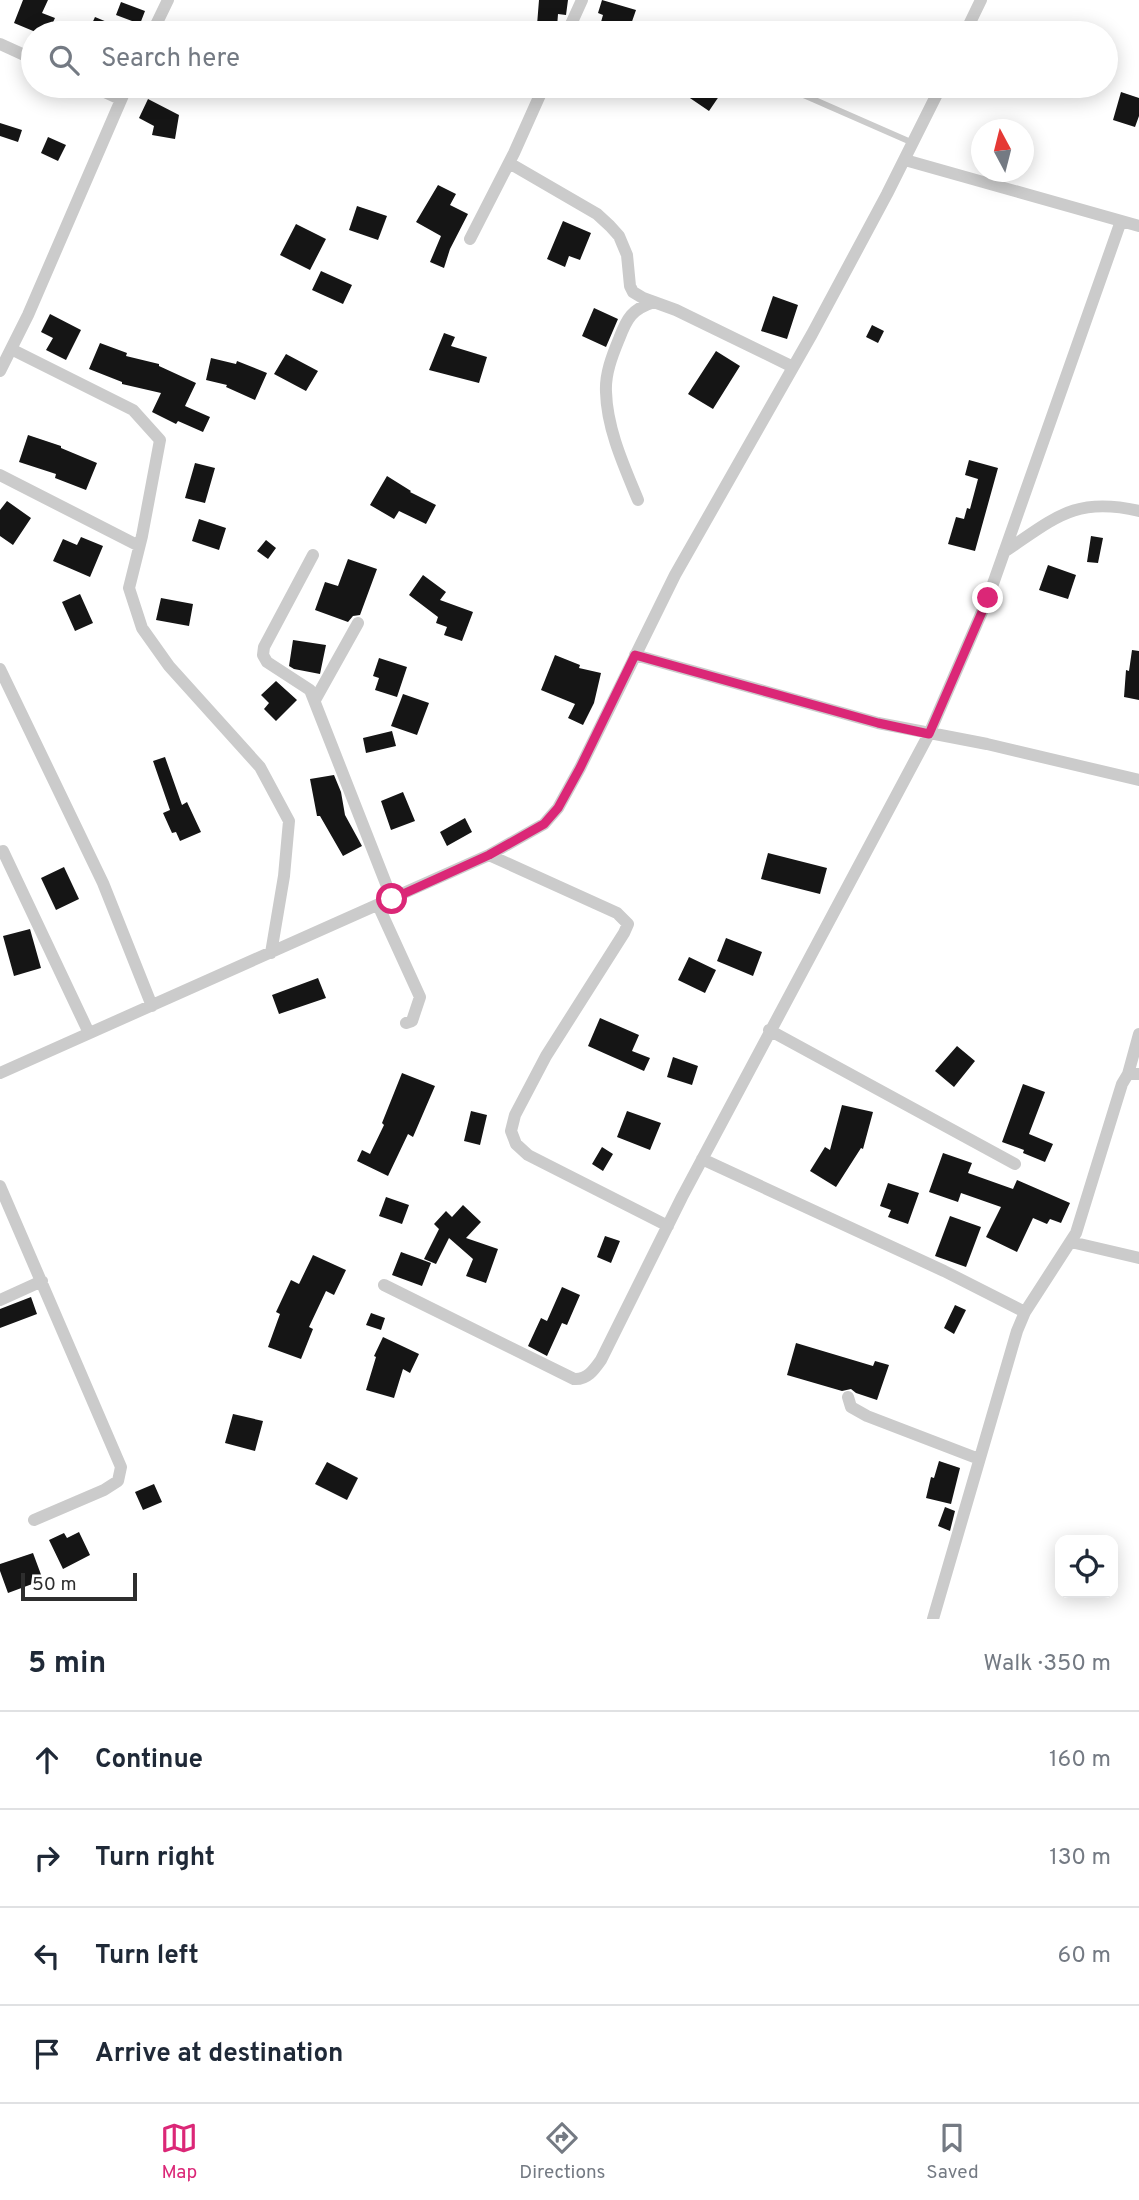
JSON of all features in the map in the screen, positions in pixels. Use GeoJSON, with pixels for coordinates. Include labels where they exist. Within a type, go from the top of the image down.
{"type":"FeatureCollection","features":[{"type":"Feature","properties":{"kind":"street"},"geometry":{"type":"LineString","coordinates":[[158,21],[168,0]]}},
{"type":"Feature","properties":{"kind":"street"},"geometry":{"type":"LineString","coordinates":[[573,21],[582,0]]}},
{"type":"Feature","properties":{"kind":"street"},"geometry":{"type":"LineString","coordinates":[[971,21],[981,0]]}},
{"type":"Feature","properties":{"kind":"street"},"geometry":{"type":"LineString","coordinates":[[0,44],[21,54]]}},
{"type":"Feature","properties":{"kind":"street"},"geometry":{"type":"LineString","coordinates":[[470,239],[539,98]]}},
{"type":"Feature","properties":{"kind":"street"},"geometry":{"type":"LineString","coordinates":[[0,1073],[489,855],[544,824],[558,808],[580,768],[675,575],[793,367],[905,160],[935,98]]}},
{"type":"Feature","properties":{"kind":"street"},"geometry":{"type":"LineString","coordinates":[[0,371],[33,302],[120,99]]}},
{"type":"Feature","properties":{"kind":"street"},"geometry":{"type":"LineString","coordinates":[[905,160],[1139,226]]}},
{"type":"Feature","properties":{"kind":"street"},"geometry":{"type":"LineString","coordinates":[[509,163],[597,214],[610,226],[619,236],[627,256],[633,292],[793,367]]}},
{"type":"Feature","properties":{"kind":"street"},"geometry":{"type":"LineString","coordinates":[[384,1285],[581,1380],[601,1360],[769,1030],[929,734],[988,598],[1121,221]]}},
{"type":"Feature","properties":{"kind":"street"},"geometry":{"type":"LineString","coordinates":[[638,500],[621,459],[609,419],[606,391],[612,358],[628,319],[639,307],[654,302]]}},
{"type":"Feature","properties":{"kind":"street"},"geometry":{"type":"LineString","coordinates":[[11,349],[133,410],[160,440],[129,588],[142,628],[169,666],[260,767],[289,821],[284,876],[271,953]]}},
{"type":"Feature","properties":{"kind":"street"},"geometry":{"type":"LineString","coordinates":[[0,475],[139,547]]}},
{"type":"Feature","properties":{"kind":"street"},"geometry":{"type":"LineString","coordinates":[[1004,552],[1072,509],[1091,505],[1115,505],[1139,510]]}},
{"type":"Feature","properties":{"kind":"street"},"geometry":{"type":"LineString","coordinates":[[313,555],[264,647],[263,655],[267,662],[310,690],[392,899]]}},
{"type":"Feature","properties":{"kind":"street"},"geometry":{"type":"LineString","coordinates":[[315,700],[358,623]]}},
{"type":"Feature","properties":{"kind":"street"},"geometry":{"type":"LineString","coordinates":[[635,655],[878,723],[987,744],[1139,780]]}},
{"type":"Feature","properties":{"kind":"street"},"geometry":{"type":"LineString","coordinates":[[0,669],[103,883],[152,1006]]}},
{"type":"Feature","properties":{"kind":"street"},"geometry":{"type":"LineString","coordinates":[[4,851],[89,1033]]}},
{"type":"Feature","properties":{"kind":"street"},"geometry":{"type":"LineString","coordinates":[[489,855],[617,913],[628,924],[547,1056],[515,1115],[511,1131],[516,1144],[528,1155],[668,1226]]}},
{"type":"Feature","properties":{"kind":"street"},"geometry":{"type":"LineString","coordinates":[[378,905],[420,997],[412,1021],[405,1023]]}},
{"type":"Feature","properties":{"kind":"street"},"geometry":{"type":"LineString","coordinates":[[769,1030],[1015,1164]]}},
{"type":"Feature","properties":{"kind":"street"},"geometry":{"type":"LineString","coordinates":[[933,1619],[1017,1331],[1025,1312],[1076,1233],[1122,1084],[1133,1074],[1139,1034]]}},
{"type":"Feature","properties":{"kind":"street"},"geometry":{"type":"LineString","coordinates":[[702,1159],[944,1271],[1025,1312]]}},
{"type":"Feature","properties":{"kind":"street"},"geometry":{"type":"LineString","coordinates":[[0,1186],[121,1467],[118,1481],[104,1490],[34,1520]]}},
{"type":"Feature","properties":{"kind":"street"},"geometry":{"type":"LineString","coordinates":[[1071,1242],[1139,1258]]}},
{"type":"Feature","properties":{"kind":"street"},"geometry":{"type":"LineString","coordinates":[[0,1300],[42,1281]]}},
{"type":"Feature","properties":{"kind":"street"},"geometry":{"type":"LineString","coordinates":[[848,1397],[851,1407],[867,1416],[979,1460]]}},
{"type":"Feature","properties":{"kind":"lane"},"geometry":{"type":"LineString","coordinates":[[810,98],[913,143]]}},
{"type":"Feature","properties":{"kind":"building"},"geometry":{"type":"Polygon","coordinates":[[[23,0],[48,0],[42,13],[55,18],[54,21],[21,21],[21,26],[14,23],[23,0]]]}},
{"type":"Feature","properties":{"kind":"building"},"geometry":{"type":"Polygon","coordinates":[[[539,0],[568,0],[566,15],[558,14],[557,21],[537,21],[539,0]]]}},
{"type":"Feature","properties":{"kind":"building"},"geometry":{"type":"Polygon","coordinates":[[[602,0],[636,10],[632,21],[601,21],[603,15],[598,13],[602,0]]]}},
{"type":"Feature","properties":{"kind":"building"},"geometry":{"type":"Polygon","coordinates":[[[121,2],[145,11],[141,21],[132,21],[116,15],[121,2]]]}},
{"type":"Feature","properties":{"kind":"building"},"geometry":{"type":"Polygon","coordinates":[[[1121,92],[1139,98],[1139,116],[1135,127],[1113,120],[1121,92]]]}},
{"type":"Feature","properties":{"kind":"building"},"geometry":{"type":"Polygon","coordinates":[[[690,98],[718,98],[709,111],[690,98]]]}},
{"type":"Feature","properties":{"kind":"building"},"geometry":{"type":"Polygon","coordinates":[[[148,99],[179,115],[175,139],[152,135],[154,126],[139,118],[148,99]]]}},
{"type":"Feature","properties":{"kind":"building"},"geometry":{"type":"Polygon","coordinates":[[[0,123],[22,130],[18,142],[0,136],[0,123]]]}},
{"type":"Feature","properties":{"kind":"building"},"geometry":{"type":"Polygon","coordinates":[[[48,137],[66,145],[58,161],[41,153],[48,137]]]}},
{"type":"Feature","properties":{"kind":"building"},"geometry":{"type":"Polygon","coordinates":[[[438,185],[456,194],[450,205],[468,214],[450,249],[444,268],[430,262],[441,236],[416,222],[438,185]]]}},
{"type":"Feature","properties":{"kind":"building"},"geometry":{"type":"Polygon","coordinates":[[[357,206],[387,216],[378,240],[349,230],[357,206]]]}},
{"type":"Feature","properties":{"kind":"building"},"geometry":{"type":"Polygon","coordinates":[[[563,221],[591,233],[580,260],[569,256],[565,267],[547,259],[563,221]]]}},
{"type":"Feature","properties":{"kind":"building"},"geometry":{"type":"Polygon","coordinates":[[[296,224],[326,239],[310,270],[280,255],[296,224]]]}},
{"type":"Feature","properties":{"kind":"building"},"geometry":{"type":"Polygon","coordinates":[[[321,271],[352,285],[343,304],[312,290],[321,271]]]}},
{"type":"Feature","properties":{"kind":"building"},"geometry":{"type":"Polygon","coordinates":[[[773,296],[798,305],[787,339],[761,331],[773,296]]]}},
{"type":"Feature","properties":{"kind":"building"},"geometry":{"type":"Polygon","coordinates":[[[594,308],[618,319],[606,347],[582,336],[594,308]]]}},
{"type":"Feature","properties":{"kind":"building"},"geometry":{"type":"Polygon","coordinates":[[[50,314],[81,330],[66,360],[46,350],[53,338],[41,332],[50,314]]]}},
{"type":"Feature","properties":{"kind":"building"},"geometry":{"type":"Polygon","coordinates":[[[872,325],[884,331],[878,343],[866,337],[872,325]]]}},
{"type":"Feature","properties":{"kind":"building"},"geometry":{"type":"Polygon","coordinates":[[[444,333],[455,337],[451,346],[487,357],[479,383],[429,370],[444,333]]]}},
{"type":"Feature","properties":{"kind":"building"},"geometry":{"type":"Polygon","coordinates":[[[100,343],[127,353],[126,356],[159,364],[196,383],[185,406],[210,417],[203,432],[178,421],[176,424],[152,412],[161,393],[122,384],[89,369],[100,343]]]}},
{"type":"Feature","properties":{"kind":"building"},"geometry":{"type":"Polygon","coordinates":[[[716,351],[740,366],[713,409],[688,394],[716,351]]]}},
{"type":"Feature","properties":{"kind":"building"},"geometry":{"type":"Polygon","coordinates":[[[286,354],[318,371],[306,391],[274,374],[286,354]]]}},
{"type":"Feature","properties":{"kind":"building"},"geometry":{"type":"Polygon","coordinates":[[[211,358],[236,364],[237,361],[267,373],[255,400],[226,387],[227,385],[206,380],[211,358]]]}},
{"type":"Feature","properties":{"kind":"building"},"geometry":{"type":"Polygon","coordinates":[[[28,435],[61,446],[97,463],[86,490],[55,478],[56,474],[19,462],[28,435]]]}},
{"type":"Feature","properties":{"kind":"building"},"geometry":{"type":"Polygon","coordinates":[[[969,460],[998,468],[975,551],[948,544],[956,517],[964,519],[967,508],[970,509],[978,479],[965,475],[969,460]]]}},
{"type":"Feature","properties":{"kind":"building"},"geometry":{"type":"Polygon","coordinates":[[[195,463],[215,468],[205,503],[185,498],[195,463]]]}},
{"type":"Feature","properties":{"kind":"building"},"geometry":{"type":"Polygon","coordinates":[[[387,476],[436,505],[426,524],[399,511],[394,519],[370,505],[387,476]]]}},
{"type":"Feature","properties":{"kind":"building"},"geometry":{"type":"Polygon","coordinates":[[[7,501],[31,518],[13,545],[0,536],[0,510],[7,501]]]}},
{"type":"Feature","properties":{"kind":"building"},"geometry":{"type":"Polygon","coordinates":[[[199,519],[226,528],[219,550],[192,541],[199,519]]]}},
{"type":"Feature","properties":{"kind":"building"},"geometry":{"type":"Polygon","coordinates":[[[1091,536],[1103,538],[1098,563],[1087,562],[1091,536]]]}},
{"type":"Feature","properties":{"kind":"building"},"geometry":{"type":"Polygon","coordinates":[[[81,537],[103,546],[90,577],[53,561],[63,539],[77,545],[81,537]]]}},
{"type":"Feature","properties":{"kind":"building"},"geometry":{"type":"Polygon","coordinates":[[[266,540],[276,548],[268,559],[257,551],[266,540]]]}},
{"type":"Feature","properties":{"kind":"building"},"geometry":{"type":"Polygon","coordinates":[[[348,559],[377,569],[360,615],[353,616],[348,622],[315,610],[325,582],[338,586],[348,559]]]}},
{"type":"Feature","properties":{"kind":"building"},"geometry":{"type":"Polygon","coordinates":[[[1048,565],[1076,575],[1068,599],[1039,590],[1048,565]]]}},
{"type":"Feature","properties":{"kind":"building"},"geometry":{"type":"Polygon","coordinates":[[[423,575],[446,592],[440,600],[473,612],[462,641],[444,635],[447,627],[436,623],[438,617],[409,595],[423,575]]]}},
{"type":"Feature","properties":{"kind":"building"},"geometry":{"type":"Polygon","coordinates":[[[80,594],[93,623],[75,631],[62,602],[80,594]]]}},
{"type":"Feature","properties":{"kind":"building"},"geometry":{"type":"Polygon","coordinates":[[[161,598],[193,604],[189,626],[156,620],[161,598]]]}},
{"type":"Feature","properties":{"kind":"building"},"geometry":{"type":"Polygon","coordinates":[[[293,640],[326,645],[320,674],[289,666],[293,640]]]}},
{"type":"Feature","properties":{"kind":"building"},"geometry":{"type":"Polygon","coordinates":[[[1132,650],[1139,651],[1139,700],[1124,697],[1126,670],[1129,671],[1132,650]]]}},
{"type":"Feature","properties":{"kind":"building"},"geometry":{"type":"Polygon","coordinates":[[[555,655],[580,665],[579,668],[601,673],[594,703],[583,725],[568,718],[575,704],[541,690],[555,655]]]}},
{"type":"Feature","properties":{"kind":"building"},"geometry":{"type":"Polygon","coordinates":[[[379,658],[407,667],[397,697],[375,690],[379,678],[373,676],[379,658]]]}},
{"type":"Feature","properties":{"kind":"building"},"geometry":{"type":"Polygon","coordinates":[[[276,681],[297,700],[276,721],[264,709],[269,703],[261,695],[276,681]]]}},
{"type":"Feature","properties":{"kind":"building"},"geometry":{"type":"Polygon","coordinates":[[[403,694],[429,703],[417,735],[391,726],[403,694]]]}},
{"type":"Feature","properties":{"kind":"building"},"geometry":{"type":"Polygon","coordinates":[[[392,731],[396,746],[366,753],[363,738],[392,731]]]}},
{"type":"Feature","properties":{"kind":"building"},"geometry":{"type":"Polygon","coordinates":[[[165,757],[182,805],[187,802],[201,832],[180,841],[176,832],[172,833],[163,813],[170,810],[153,761],[165,757]]]}},
{"type":"Feature","properties":{"kind":"building"},"geometry":{"type":"Polygon","coordinates":[[[334,775],[341,792],[345,815],[362,846],[343,856],[320,816],[317,816],[310,779],[334,775]]]}},
{"type":"Feature","properties":{"kind":"building"},"geometry":{"type":"Polygon","coordinates":[[[403,792],[415,821],[391,830],[381,801],[403,792]]]}},
{"type":"Feature","properties":{"kind":"building"},"geometry":{"type":"Polygon","coordinates":[[[465,818],[472,832],[447,846],[440,832],[465,818]]]}},
{"type":"Feature","properties":{"kind":"building"},"geometry":{"type":"Polygon","coordinates":[[[768,853],[827,868],[820,894],[761,879],[768,853]]]}},
{"type":"Feature","properties":{"kind":"building"},"geometry":{"type":"Polygon","coordinates":[[[64,867],[79,899],[56,910],[41,878],[64,867]]]}},
{"type":"Feature","properties":{"kind":"building"},"geometry":{"type":"Polygon","coordinates":[[[30,929],[41,968],[14,976],[3,936],[30,929]]]}},
{"type":"Feature","properties":{"kind":"building"},"geometry":{"type":"Polygon","coordinates":[[[726,938],[762,952],[753,976],[717,961],[726,938]]]}},
{"type":"Feature","properties":{"kind":"building"},"geometry":{"type":"Polygon","coordinates":[[[689,957],[716,970],[705,993],[678,980],[689,957]]]}},
{"type":"Feature","properties":{"kind":"building"},"geometry":{"type":"Polygon","coordinates":[[[318,978],[326,998],[279,1014],[272,995],[318,978]]]}},
{"type":"Feature","properties":{"kind":"building"},"geometry":{"type":"Polygon","coordinates":[[[600,1018],[639,1035],[632,1051],[650,1058],[644,1071],[588,1046],[600,1018]]]}},
{"type":"Feature","properties":{"kind":"building"},"geometry":{"type":"Polygon","coordinates":[[[957,1046],[975,1061],[954,1087],[935,1071],[957,1046]]]}},
{"type":"Feature","properties":{"kind":"building"},"geometry":{"type":"Polygon","coordinates":[[[673,1057],[698,1066],[692,1085],[667,1077],[673,1057]]]}},
{"type":"Feature","properties":{"kind":"building"},"geometry":{"type":"Polygon","coordinates":[[[402,1073],[435,1086],[413,1137],[408,1134],[388,1176],[357,1161],[362,1150],[370,1154],[384,1125],[382,1123],[402,1073]]]}},
{"type":"Feature","properties":{"kind":"building"},"geometry":{"type":"Polygon","coordinates":[[[1023,1084],[1045,1092],[1029,1134],[1053,1144],[1045,1162],[1002,1142],[1023,1084]]]}},
{"type":"Feature","properties":{"kind":"building"},"geometry":{"type":"Polygon","coordinates":[[[842,1105],[873,1112],[863,1149],[861,1148],[836,1187],[810,1171],[825,1147],[830,1150],[842,1105]]]}},
{"type":"Feature","properties":{"kind":"building"},"geometry":{"type":"Polygon","coordinates":[[[471,1111],[487,1115],[480,1145],[464,1141],[471,1111]]]}},
{"type":"Feature","properties":{"kind":"building"},"geometry":{"type":"Polygon","coordinates":[[[627,1111],[661,1123],[650,1150],[617,1137],[627,1111]]]}},
{"type":"Feature","properties":{"kind":"building"},"geometry":{"type":"Polygon","coordinates":[[[602,1147],[613,1154],[603,1171],[592,1164],[602,1147]]]}},
{"type":"Feature","properties":{"kind":"building"},"geometry":{"type":"Polygon","coordinates":[[[943,1153],[972,1163],[968,1173],[1013,1189],[1017,1180],[1070,1203],[1061,1223],[1050,1219],[1047,1224],[1033,1218],[1017,1252],[986,1237],[1001,1207],[961,1193],[958,1202],[929,1192],[943,1153]]]}},
{"type":"Feature","properties":{"kind":"building"},"geometry":{"type":"Polygon","coordinates":[[[888,1183],[919,1193],[908,1224],[888,1217],[891,1210],[880,1206],[888,1183]]]}},
{"type":"Feature","properties":{"kind":"building"},"geometry":{"type":"Polygon","coordinates":[[[386,1197],[409,1205],[402,1224],[379,1216],[386,1197]]]}},
{"type":"Feature","properties":{"kind":"building"},"geometry":{"type":"Polygon","coordinates":[[[463,1205],[481,1222],[466,1238],[498,1249],[486,1283],[466,1276],[473,1259],[449,1238],[436,1264],[424,1259],[439,1229],[434,1224],[446,1211],[452,1217],[463,1205]]]}},
{"type":"Feature","properties":{"kind":"building"},"geometry":{"type":"Polygon","coordinates":[[[950,1216],[981,1227],[966,1267],[935,1256],[950,1216]]]}},
{"type":"Feature","properties":{"kind":"building"},"geometry":{"type":"Polygon","coordinates":[[[605,1236],[620,1241],[611,1263],[597,1257],[605,1236]]]}},
{"type":"Feature","properties":{"kind":"building"},"geometry":{"type":"Polygon","coordinates":[[[401,1252],[431,1263],[422,1286],[392,1275],[401,1252]]]}},
{"type":"Feature","properties":{"kind":"building"},"geometry":{"type":"Polygon","coordinates":[[[313,1255],[346,1270],[334,1295],[326,1291],[309,1327],[313,1329],[301,1359],[268,1347],[280,1314],[276,1312],[291,1280],[299,1284],[313,1255]]]}},
{"type":"Feature","properties":{"kind":"building"},"geometry":{"type":"Polygon","coordinates":[[[562,1287],[580,1295],[567,1325],[562,1323],[547,1356],[528,1346],[541,1318],[547,1321],[562,1287]]]}},
{"type":"Feature","properties":{"kind":"building"},"geometry":{"type":"Polygon","coordinates":[[[31,1297],[37,1314],[0,1328],[0,1309],[31,1297]]]}},
{"type":"Feature","properties":{"kind":"building"},"geometry":{"type":"Polygon","coordinates":[[[955,1305],[966,1310],[954,1334],[944,1328],[955,1305]]]}},
{"type":"Feature","properties":{"kind":"building"},"geometry":{"type":"Polygon","coordinates":[[[371,1313],[385,1318],[381,1330],[366,1325],[371,1313]]]}},
{"type":"Feature","properties":{"kind":"building"},"geometry":{"type":"Polygon","coordinates":[[[383,1337],[419,1354],[410,1373],[403,1369],[394,1398],[366,1390],[376,1357],[374,1356],[383,1337]]]}},
{"type":"Feature","properties":{"kind":"building"},"geometry":{"type":"Polygon","coordinates":[[[796,1343],[873,1366],[875,1361],[889,1365],[877,1400],[851,1389],[842,1391],[787,1375],[796,1343]]]}},
{"type":"Feature","properties":{"kind":"building"},"geometry":{"type":"Polygon","coordinates":[[[233,1414],[263,1421],[255,1451],[225,1443],[233,1414]]]}},
{"type":"Feature","properties":{"kind":"building"},"geometry":{"type":"Polygon","coordinates":[[[939,1461],[960,1468],[951,1504],[926,1498],[931,1477],[934,1478],[939,1461]]]}},
{"type":"Feature","properties":{"kind":"building"},"geometry":{"type":"Polygon","coordinates":[[[327,1462],[358,1478],[347,1500],[315,1484],[327,1462]]]}},
{"type":"Feature","properties":{"kind":"building"},"geometry":{"type":"Polygon","coordinates":[[[154,1484],[162,1502],[143,1510],[135,1492],[154,1484]]]}},
{"type":"Feature","properties":{"kind":"building"},"geometry":{"type":"Polygon","coordinates":[[[945,1507],[955,1511],[950,1531],[938,1526],[945,1507]]]}},
{"type":"Feature","properties":{"kind":"building"},"geometry":{"type":"Polygon","coordinates":[[[79,1532],[90,1555],[63,1569],[49,1540],[64,1533],[67,1538],[79,1532]]]}},
{"type":"Feature","properties":{"kind":"building"},"geometry":{"type":"Polygon","coordinates":[[[33,1553],[43,1580],[8,1593],[0,1564],[33,1553]]]}},
{"type":"Feature","properties":{"kind":"route"},"geometry":{"type":"LineString","coordinates":[[392,899],[489,855],[544,824],[558,808],[580,768],[635,655],[878,723],[929,734],[988,598]]}}]}
